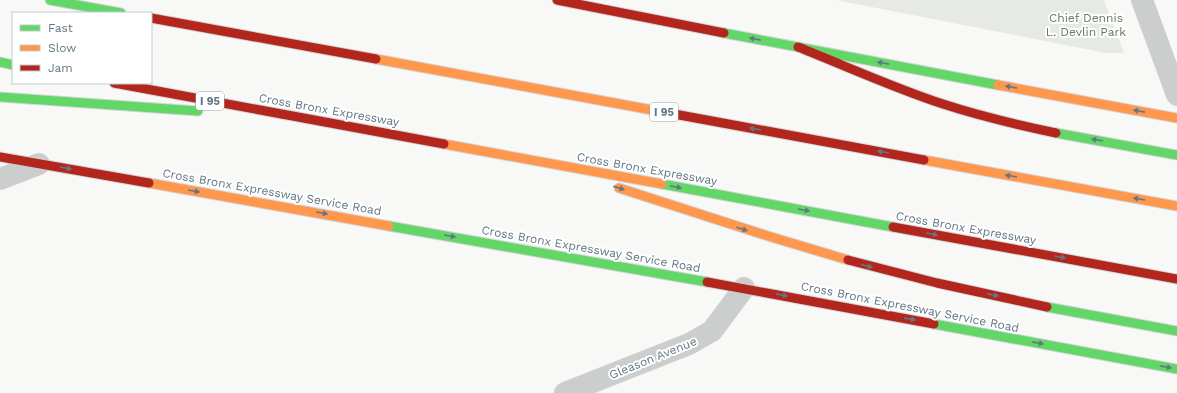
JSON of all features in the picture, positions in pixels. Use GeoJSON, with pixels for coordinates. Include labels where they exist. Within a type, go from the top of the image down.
{"type":"FeatureCollection","features":[{"type":"Feature","properties":{"kind":"main road"},"geometry":{"type":"LineString","coordinates":[[50,0],[116,12]]}},
{"type":"Feature","properties":{"kind":"main road"},"geometry":{"type":"LineString","coordinates":[[557,0],[798,48],[1177,118]]}},
{"type":"Feature","properties":{"kind":"main road","name":"I 95"},"geometry":{"type":"LineString","coordinates":[[152,18],[1177,206]]}},
{"type":"Feature","properties":{"kind":"main road"},"geometry":{"type":"LineString","coordinates":[[798,48],[927,99],[970,113],[1036,129],[1177,155]]}},
{"type":"Feature","properties":{"kind":"main road"},"geometry":{"type":"LineString","coordinates":[[0,62],[12,65]]}},
{"type":"Feature","properties":{"kind":"main road","name":"Cross Bronx Expressway"},"geometry":{"type":"LineString","coordinates":[[119,84],[1177,279]]}},
{"type":"Feature","properties":{"kind":"main road"},"geometry":{"type":"LineString","coordinates":[[0,97],[204,111]]}},
{"type":"Feature","properties":{"kind":"main road"},"geometry":{"type":"LineString","coordinates":[[220,112],[305,118]]}},
{"type":"Feature","properties":{"kind":"main road","name":"Cross Bronx Expressway Service Road"},"geometry":{"type":"LineString","coordinates":[[0,156],[744,288],[1177,369]]}},
{"type":"Feature","properties":{"kind":"main road"},"geometry":{"type":"LineString","coordinates":[[542,162],[748,231],[874,268],[1016,300],[1177,331]]}},
{"type":"Feature","properties":{"kind":"street"},"geometry":{"type":"LineString","coordinates":[[1142,0],[1177,95]]}},
{"type":"Feature","properties":{"kind":"street"},"geometry":{"type":"LineString","coordinates":[[0,179],[39,164]]}},
{"type":"Feature","properties":{"kind":"street","name":"Gleason Avenue"},"geometry":{"type":"LineString","coordinates":[[565,393],[702,338],[712,331],[744,288]]}},
{"type":"Feature","properties":{"kind":"green space","name":"Chief Dennis L. Devlin Park"},"geometry":{"type":"Polygon","coordinates":[[[836,0],[1104,0],[1124,53],[1106,53],[836,0]]]}},
{"type":"Feature","properties":{"kind":"traffic: fast"},"geometry":{"type":"LineString","coordinates":[[50,0],[116,12]]}},
{"type":"Feature","properties":{"kind":"traffic: fast"},"geometry":{"type":"LineString","coordinates":[[724,33],[998,85]]}},
{"type":"Feature","properties":{"kind":"traffic: fast"},"geometry":{"type":"LineString","coordinates":[[0,62],[12,65]]}},
{"type":"Feature","properties":{"kind":"traffic: fast"},"geometry":{"type":"LineString","coordinates":[[0,97],[198,111]]}},
{"type":"Feature","properties":{"kind":"traffic: fast"},"geometry":{"type":"LineString","coordinates":[[1056,133],[1177,155]]}},
{"type":"Feature","properties":{"kind":"traffic: fast"},"geometry":{"type":"LineString","coordinates":[[662,184],[893,227]]}},
{"type":"Feature","properties":{"kind":"traffic: fast"},"geometry":{"type":"LineString","coordinates":[[389,226],[707,282]]}},
{"type":"Feature","properties":{"kind":"traffic: fast"},"geometry":{"type":"LineString","coordinates":[[1047,307],[1177,331]]}},
{"type":"Feature","properties":{"kind":"traffic: fast"},"geometry":{"type":"LineString","coordinates":[[934,324],[1177,369]]}},
{"type":"Feature","properties":{"kind":"traffic: slow"},"geometry":{"type":"LineString","coordinates":[[376,59],[674,114]]}},
{"type":"Feature","properties":{"kind":"traffic: slow"},"geometry":{"type":"LineString","coordinates":[[998,85],[1177,118]]}},
{"type":"Feature","properties":{"kind":"traffic: slow"},"geometry":{"type":"LineString","coordinates":[[444,144],[662,184]]}},
{"type":"Feature","properties":{"kind":"traffic: slow"},"geometry":{"type":"LineString","coordinates":[[924,160],[1177,206]]}},
{"type":"Feature","properties":{"kind":"traffic: slow"},"geometry":{"type":"LineString","coordinates":[[149,183],[389,226]]}},
{"type":"Feature","properties":{"kind":"traffic: slow"},"geometry":{"type":"LineString","coordinates":[[619,188],[848,260]]}},
{"type":"Feature","properties":{"kind":"traffic: jam"},"geometry":{"type":"LineString","coordinates":[[557,0],[724,33]]}},
{"type":"Feature","properties":{"kind":"traffic: jam"},"geometry":{"type":"LineString","coordinates":[[152,18],[376,59]]}},
{"type":"Feature","properties":{"kind":"traffic: jam"},"geometry":{"type":"LineString","coordinates":[[798,47],[925,98],[999,120],[1056,133]]}},
{"type":"Feature","properties":{"kind":"traffic: jam"},"geometry":{"type":"LineString","coordinates":[[119,84],[444,144]]}},
{"type":"Feature","properties":{"kind":"traffic: jam"},"geometry":{"type":"LineString","coordinates":[[674,114],[924,160]]}},
{"type":"Feature","properties":{"kind":"traffic: jam"},"geometry":{"type":"LineString","coordinates":[[0,157],[149,183]]}},
{"type":"Feature","properties":{"kind":"traffic: jam"},"geometry":{"type":"LineString","coordinates":[[893,227],[1177,279]]}},
{"type":"Feature","properties":{"kind":"traffic: jam"},"geometry":{"type":"LineString","coordinates":[[848,260],[937,283],[1047,307]]}},
{"type":"Feature","properties":{"kind":"traffic: jam"},"geometry":{"type":"LineString","coordinates":[[707,282],[934,324]]}}]}
